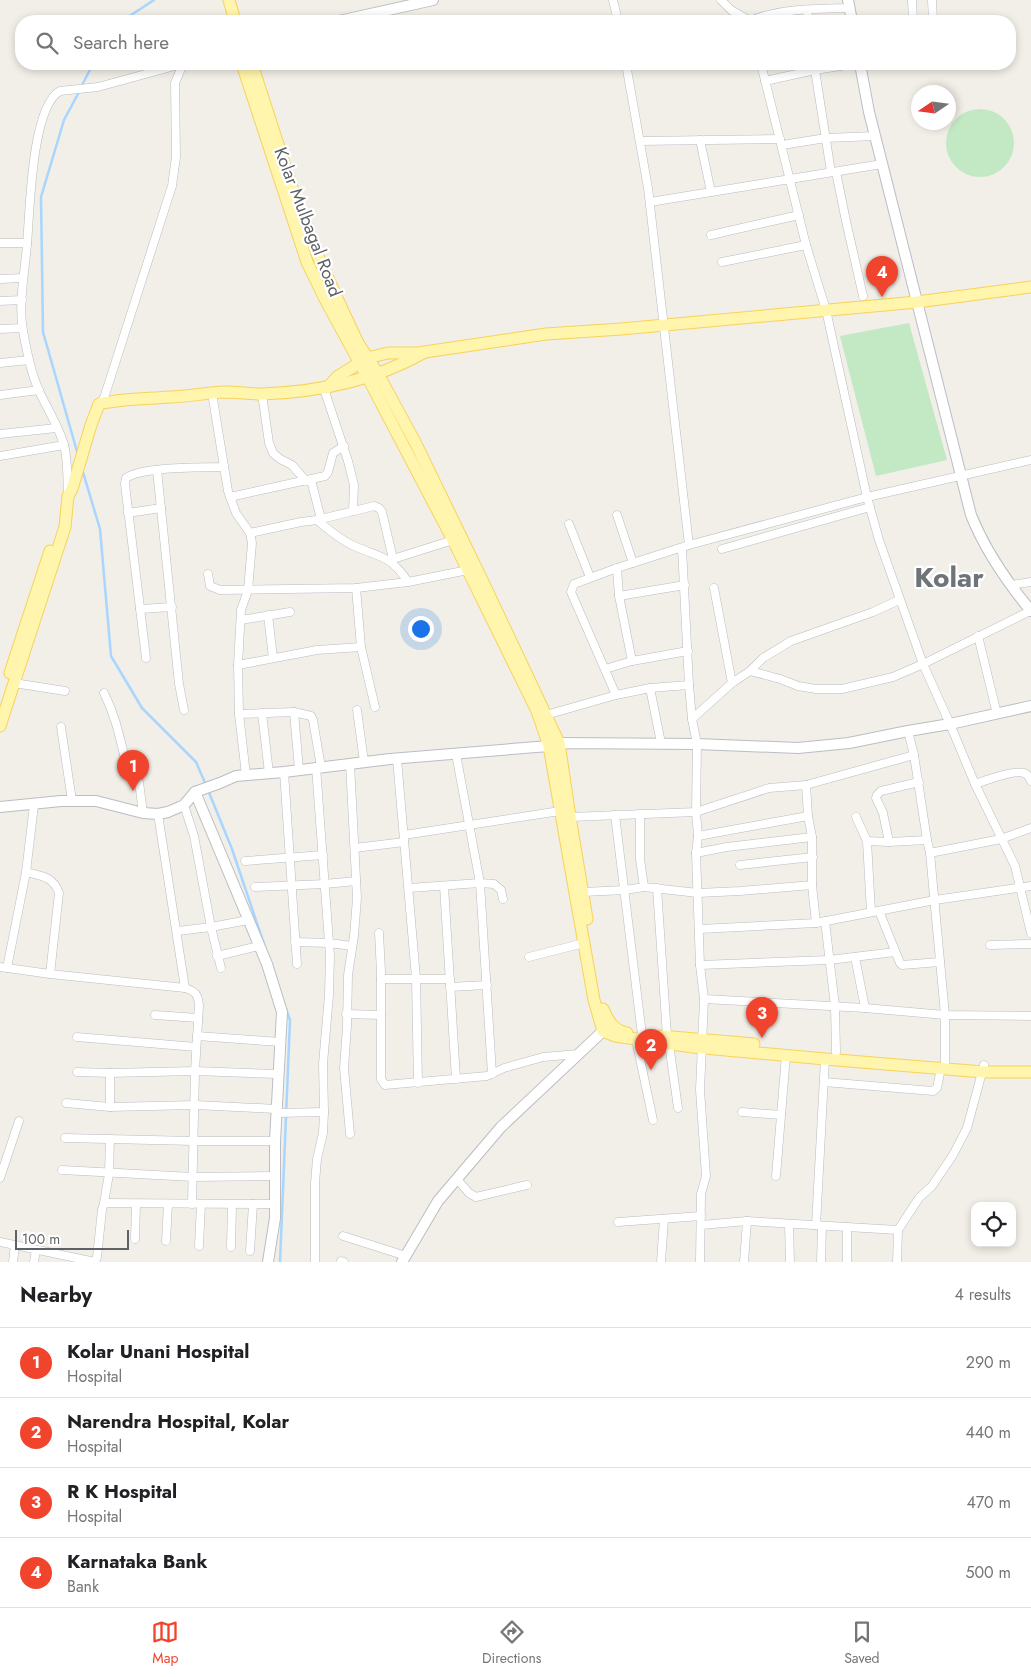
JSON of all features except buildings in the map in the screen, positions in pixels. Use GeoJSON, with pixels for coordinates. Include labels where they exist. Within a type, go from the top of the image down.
{"type":"FeatureCollection","features":[{"type":"Feature","properties":{"kind":"main road"},"geometry":{"type":"LineString","coordinates":[[229,0],[233,15]]}},
{"type":"Feature","properties":{"kind":"main road","name":"Kolar Mulbagal Road"},"geometry":{"type":"LineString","coordinates":[[244,70],[307,262],[325,299],[373,376]]}},
{"type":"Feature","properties":{"kind":"main road","name":"Kolar Mulbagal Road"},"geometry":{"type":"LineString","coordinates":[[254,70],[294,194],[355,347]]}},
{"type":"Feature","properties":{"kind":"main road"},"geometry":{"type":"LineString","coordinates":[[337,377],[355,347],[380,353],[418,353],[546,334],[917,302],[1031,287]]}},
{"type":"Feature","properties":{"kind":"main road"},"geometry":{"type":"LineString","coordinates":[[0,726],[65,527],[65,515],[70,493],[99,404],[134,398],[163,398],[212,393],[262,394],[325,388],[373,376],[429,350]]}},
{"type":"Feature","properties":{"kind":"main road"},"geometry":{"type":"LineString","coordinates":[[325,388],[337,377],[363,361],[388,353]]}},
{"type":"Feature","properties":{"kind":"main road"},"geometry":{"type":"LineString","coordinates":[[388,394],[385,380],[394,367]]}},
{"type":"Feature","properties":{"kind":"main road"},"geometry":{"type":"LineString","coordinates":[[373,376],[388,394],[419,451],[546,715],[554,744],[594,1000],[603,1031],[615,1036],[836,1052],[942,1065]]}},
{"type":"Feature","properties":{"kind":"main road"},"geometry":{"type":"LineString","coordinates":[[373,376],[554,744]]}},
{"type":"Feature","properties":{"kind":"main road"},"geometry":{"type":"LineString","coordinates":[[0,704],[59,524],[65,515]]}},
{"type":"Feature","properties":{"kind":"main road"},"geometry":{"type":"LineString","coordinates":[[565,814],[583,892],[601,1003],[607,1020],[620,1032],[639,1037]]}},
{"type":"Feature","properties":{"kind":"main road"},"geometry":{"type":"LineString","coordinates":[[702,1043],[825,1059],[1031,1072]]}},
{"type":"Feature","properties":{"kind":"main road"},"geometry":{"type":"LineString","coordinates":[[984,1068],[1031,1064]]}},
{"type":"Feature","properties":{"kind":"street"},"geometry":{"type":"LineString","coordinates":[[366,15],[433,0]]}},
{"type":"Feature","properties":{"kind":"street"},"geometry":{"type":"LineString","coordinates":[[613,0],[617,15]]}},
{"type":"Feature","properties":{"kind":"street"},"geometry":{"type":"LineString","coordinates":[[721,0],[731,10],[740,15]]}},
{"type":"Feature","properties":{"kind":"street"},"geometry":{"type":"LineString","coordinates":[[912,0],[913,15]]}},
{"type":"Feature","properties":{"kind":"street"},"geometry":{"type":"LineString","coordinates":[[932,0],[933,15]]}},
{"type":"Feature","properties":{"kind":"street"},"geometry":{"type":"LineString","coordinates":[[768,15],[849,4]]}},
{"type":"Feature","properties":{"kind":"street"},"geometry":{"type":"LineString","coordinates":[[806,10],[808,15]]}},
{"type":"Feature","properties":{"kind":"street"},"geometry":{"type":"LineString","coordinates":[[70,493],[64,445],[39,390],[29,360],[22,328],[23,278],[34,158],[47,106],[56,93],[65,90],[98,87],[160,70]]}},
{"type":"Feature","properties":{"kind":"street"},"geometry":{"type":"LineString","coordinates":[[99,404],[104,398],[172,186],[176,157],[175,84],[180,70]]}},
{"type":"Feature","properties":{"kind":"street"},"geometry":{"type":"LineString","coordinates":[[627,70],[650,202],[665,325],[685,547],[689,685],[692,719],[697,744],[696,812],[698,836],[696,853],[700,965],[704,999],[700,1090],[706,1176],[701,1194],[700,1262]]}},
{"type":"Feature","properties":{"kind":"street"},"geometry":{"type":"LineString","coordinates":[[762,70],[806,245],[826,310],[870,507],[899,600],[923,664],[975,784],[1015,866],[1031,933]]}},
{"type":"Feature","properties":{"kind":"street"},"geometry":{"type":"LineString","coordinates":[[765,81],[815,70],[826,138],[863,296]]}},
{"type":"Feature","properties":{"kind":"street"},"geometry":{"type":"LineString","coordinates":[[750,671],[798,686],[816,689],[842,689],[893,677],[1031,611],[1011,585],[980,537],[969,508],[882,164],[861,70]]}},
{"type":"Feature","properties":{"kind":"street"},"geometry":{"type":"LineString","coordinates":[[640,141],[781,142],[876,136]]}},
{"type":"Feature","properties":{"kind":"street"},"geometry":{"type":"LineString","coordinates":[[700,140],[711,192]]}},
{"type":"Feature","properties":{"kind":"street"},"geometry":{"type":"LineString","coordinates":[[650,202],[882,164]]}},
{"type":"Feature","properties":{"kind":"street"},"geometry":{"type":"LineString","coordinates":[[711,235],[799,215]]}},
{"type":"Feature","properties":{"kind":"street"},"geometry":{"type":"LineString","coordinates":[[0,243],[27,244]]}},
{"type":"Feature","properties":{"kind":"street"},"geometry":{"type":"LineString","coordinates":[[722,262],[806,245]]}},
{"type":"Feature","properties":{"kind":"street"},"geometry":{"type":"LineString","coordinates":[[0,279],[23,278]]}},
{"type":"Feature","properties":{"kind":"street"},"geometry":{"type":"LineString","coordinates":[[0,301],[22,300]]}},
{"type":"Feature","properties":{"kind":"street"},"geometry":{"type":"LineString","coordinates":[[0,329],[22,328]]}},
{"type":"Feature","properties":{"kind":"street"},"geometry":{"type":"LineString","coordinates":[[0,363],[29,360]]}},
{"type":"Feature","properties":{"kind":"street"},"geometry":{"type":"LineString","coordinates":[[325,388],[344,446],[354,485],[353,511]]}},
{"type":"Feature","properties":{"kind":"street"},"geometry":{"type":"LineString","coordinates":[[0,395],[39,390]]}},
{"type":"Feature","properties":{"kind":"street"},"geometry":{"type":"LineString","coordinates":[[212,393],[230,497],[236,513],[250,533],[252,556],[248,590],[241,610],[238,665],[239,714],[246,774]]}},
{"type":"Feature","properties":{"kind":"street"},"geometry":{"type":"LineString","coordinates":[[262,394],[273,453],[292,465],[308,480],[319,520],[351,545],[391,559],[401,570],[408,582]]}},
{"type":"Feature","properties":{"kind":"street"},"geometry":{"type":"LineString","coordinates":[[0,434],[56,428]]}},
{"type":"Feature","properties":{"kind":"street"},"geometry":{"type":"LineString","coordinates":[[0,456],[64,445]]}},
{"type":"Feature","properties":{"kind":"street"},"geometry":{"type":"LineString","coordinates":[[230,497],[325,476],[328,472],[333,453],[344,446]]}},
{"type":"Feature","properties":{"kind":"street"},"geometry":{"type":"LineString","coordinates":[[616,695],[571,592],[574,584],[616,568],[685,547],[867,497],[1031,460]]}},
{"type":"Feature","properties":{"kind":"street"},"geometry":{"type":"LineString","coordinates":[[146,658],[128,513],[126,478],[130,475],[157,470],[224,467]]}},
{"type":"Feature","properties":{"kind":"street"},"geometry":{"type":"LineString","coordinates":[[157,470],[179,684],[184,710]]}},
{"type":"Feature","properties":{"kind":"street"},"geometry":{"type":"LineString","coordinates":[[250,533],[319,520],[374,506],[382,512],[391,559]]}},
{"type":"Feature","properties":{"kind":"street"},"geometry":{"type":"LineString","coordinates":[[722,549],[870,507]]}},
{"type":"Feature","properties":{"kind":"street"},"geometry":{"type":"LineString","coordinates":[[128,513],[161,508]]}},
{"type":"Feature","properties":{"kind":"street"},"geometry":{"type":"LineString","coordinates":[[617,515],[633,563]]}},
{"type":"Feature","properties":{"kind":"street"},"geometry":{"type":"LineString","coordinates":[[569,524],[590,577]]}},
{"type":"Feature","properties":{"kind":"street"},"geometry":{"type":"LineString","coordinates":[[391,559],[453,540]]}},
{"type":"Feature","properties":{"kind":"street"},"geometry":{"type":"LineString","coordinates":[[616,568],[619,596],[632,661]]}},
{"type":"Feature","properties":{"kind":"street"},"geometry":{"type":"LineString","coordinates":[[208,574],[210,586],[215,589],[248,590],[356,588],[408,582],[468,570]]}},
{"type":"Feature","properties":{"kind":"street"},"geometry":{"type":"LineString","coordinates":[[1011,585],[1031,582]]}},
{"type":"Feature","properties":{"kind":"street"},"geometry":{"type":"LineString","coordinates":[[619,596],[685,585]]}},
{"type":"Feature","properties":{"kind":"street"},"geometry":{"type":"LineString","coordinates":[[356,588],[361,647],[375,707]]}},
{"type":"Feature","properties":{"kind":"street"},"geometry":{"type":"LineString","coordinates":[[714,588],[732,683]]}},
{"type":"Feature","properties":{"kind":"street"},"geometry":{"type":"LineString","coordinates":[[692,719],[732,683],[791,640],[873,612],[899,600]]}},
{"type":"Feature","properties":{"kind":"street"},"geometry":{"type":"LineString","coordinates":[[140,609],[172,607]]}},
{"type":"Feature","properties":{"kind":"street"},"geometry":{"type":"LineString","coordinates":[[241,620],[290,612]]}},
{"type":"Feature","properties":{"kind":"street"},"geometry":{"type":"LineString","coordinates":[[268,615],[273,658]]}},
{"type":"Feature","properties":{"kind":"street"},"geometry":{"type":"LineString","coordinates":[[978,636],[997,714]]}},
{"type":"Feature","properties":{"kind":"street"},"geometry":{"type":"LineString","coordinates":[[238,665],[317,650],[361,647]]}},
{"type":"Feature","properties":{"kind":"street"},"geometry":{"type":"LineString","coordinates":[[604,669],[632,661],[688,651]]}},
{"type":"Feature","properties":{"kind":"street"},"geometry":{"type":"LineString","coordinates":[[14,683],[65,690]]}},
{"type":"Feature","properties":{"kind":"street"},"geometry":{"type":"LineString","coordinates":[[546,715],[616,695],[650,688],[689,685]]}},
{"type":"Feature","properties":{"kind":"street"},"geometry":{"type":"LineString","coordinates":[[650,688],[661,743]]}},
{"type":"Feature","properties":{"kind":"street"},"geometry":{"type":"LineString","coordinates":[[104,693],[113,710],[118,726],[129,775],[139,782],[143,813]]}},
{"type":"Feature","properties":{"kind":"street"},"geometry":{"type":"LineString","coordinates":[[0,807],[96,801],[143,813],[158,814],[184,805],[197,792],[236,776],[246,774],[284,772],[364,762],[554,744],[661,743],[798,748],[849,743],[950,724],[1031,706]]}},
{"type":"Feature","properties":{"kind":"street"},"geometry":{"type":"LineString","coordinates":[[357,710],[364,762]]}},
{"type":"Feature","properties":{"kind":"street"},"geometry":{"type":"LineString","coordinates":[[239,714],[294,712],[308,714],[313,720],[319,767],[329,943],[329,995],[323,1064],[323,1132],[317,1159],[315,1183],[315,1262]]}},
{"type":"Feature","properties":{"kind":"street"},"geometry":{"type":"LineString","coordinates":[[294,712],[299,770]]}},
{"type":"Feature","properties":{"kind":"street"},"geometry":{"type":"LineString","coordinates":[[262,713],[269,773]]}},
{"type":"Feature","properties":{"kind":"street"},"geometry":{"type":"LineString","coordinates":[[61,727],[72,801]]}},
{"type":"Feature","properties":{"kind":"street"},"geometry":{"type":"LineString","coordinates":[[824,1082],[933,1091],[937,1088],[942,1065],[945,1014],[930,853],[919,782],[908,731]]}},
{"type":"Feature","properties":{"kind":"street"},"geometry":{"type":"LineString","coordinates":[[456,754],[480,883],[492,1074]]}},
{"type":"Feature","properties":{"kind":"street"},"geometry":{"type":"LineString","coordinates":[[355,848],[470,825],[565,814],[615,815],[696,812],[769,788],[806,785],[914,755]]}},
{"type":"Feature","properties":{"kind":"street"},"geometry":{"type":"LineString","coordinates":[[397,759],[416,978],[418,1083]]}},
{"type":"Feature","properties":{"kind":"street"},"geometry":{"type":"LineString","coordinates":[[350,764],[356,881],[356,916],[348,975],[344,1068],[350,1134]]}},
{"type":"Feature","properties":{"kind":"street"},"geometry":{"type":"LineString","coordinates":[[284,772],[297,964]]}},
{"type":"Feature","properties":{"kind":"street"},"geometry":{"type":"LineString","coordinates":[[975,784],[1021,772],[1026,774],[1031,781]]}},
{"type":"Feature","properties":{"kind":"street"},"geometry":{"type":"LineString","coordinates":[[889,842],[883,813],[876,798],[877,795],[881,792],[919,782]]}},
{"type":"Feature","properties":{"kind":"street"},"geometry":{"type":"LineString","coordinates":[[806,785],[808,816],[812,837],[812,885],[816,922]]}},
{"type":"Feature","properties":{"kind":"street"},"geometry":{"type":"LineString","coordinates":[[197,792],[281,1006],[282,1025],[278,1074],[279,1112],[275,1141],[275,1218],[268,1262]]}},
{"type":"Feature","properties":{"kind":"street"},"geometry":{"type":"LineString","coordinates":[[34,805],[26,872],[4,967],[50,974],[186,988],[194,991],[198,998],[198,1036],[195,1071],[192,1204]]}},
{"type":"Feature","properties":{"kind":"street"},"geometry":{"type":"LineString","coordinates":[[184,805],[194,836],[210,927],[220,968]]}},
{"type":"Feature","properties":{"kind":"street"},"geometry":{"type":"LineString","coordinates":[[158,814],[186,988]]}},
{"type":"Feature","properties":{"kind":"street"},"geometry":{"type":"LineString","coordinates":[[640,814],[640,859],[644,887]]}},
{"type":"Feature","properties":{"kind":"street"},"geometry":{"type":"LineString","coordinates":[[615,815],[625,890],[639,1037],[653,1120]]}},
{"type":"Feature","properties":{"kind":"street"},"geometry":{"type":"LineString","coordinates":[[698,836],[808,816]]}},
{"type":"Feature","properties":{"kind":"street"},"geometry":{"type":"LineString","coordinates":[[856,817],[866,841],[875,912],[900,963],[902,965],[940,962]]}},
{"type":"Feature","properties":{"kind":"street"},"geometry":{"type":"LineString","coordinates":[[930,853],[1001,839],[1031,828]]}},
{"type":"Feature","properties":{"kind":"street"},"geometry":{"type":"LineString","coordinates":[[696,853],[727,847],[812,837]]}},
{"type":"Feature","properties":{"kind":"street"},"geometry":{"type":"LineString","coordinates":[[866,841],[927,840]]}},
{"type":"Feature","properties":{"kind":"street"},"geometry":{"type":"LineString","coordinates":[[245,861],[323,854]]}},
{"type":"Feature","properties":{"kind":"street"},"geometry":{"type":"LineString","coordinates":[[740,865],[813,857]]}},
{"type":"Feature","properties":{"kind":"street"},"geometry":{"type":"LineString","coordinates":[[26,872],[51,880],[56,885],[59,893],[50,974]]}},
{"type":"Feature","properties":{"kind":"street"},"geometry":{"type":"LineString","coordinates":[[255,887],[356,881]]}},
{"type":"Feature","properties":{"kind":"street"},"geometry":{"type":"LineString","coordinates":[[408,888],[480,883],[494,884],[501,890],[503,899]]}},
{"type":"Feature","properties":{"kind":"street"},"geometry":{"type":"LineString","coordinates":[[583,892],[644,887],[698,893],[812,885]]}},
{"type":"Feature","properties":{"kind":"street"},"geometry":{"type":"LineString","coordinates":[[444,886],[456,1079]]}},
{"type":"Feature","properties":{"kind":"street"},"geometry":{"type":"LineString","coordinates":[[700,929],[825,921],[935,900],[1031,886]]}},
{"type":"Feature","properties":{"kind":"street"},"geometry":{"type":"LineString","coordinates":[[657,888],[668,1040],[678,1108]]}},
{"type":"Feature","properties":{"kind":"street"},"geometry":{"type":"LineString","coordinates":[[178,931],[248,920]]}},
{"type":"Feature","properties":{"kind":"street"},"geometry":{"type":"LineString","coordinates":[[825,921],[835,1006],[836,1052]]}},
{"type":"Feature","properties":{"kind":"street"},"geometry":{"type":"LineString","coordinates":[[379,933],[381,1079],[386,1085],[492,1074],[543,1057],[579,1054]]}},
{"type":"Feature","properties":{"kind":"street"},"geometry":{"type":"LineString","coordinates":[[295,942],[352,946]]}},
{"type":"Feature","properties":{"kind":"street"},"geometry":{"type":"LineString","coordinates":[[529,957],[584,943]]}},
{"type":"Feature","properties":{"kind":"street"},"geometry":{"type":"LineString","coordinates":[[990,945],[1031,944]]}},
{"type":"Feature","properties":{"kind":"street"},"geometry":{"type":"LineString","coordinates":[[217,956],[259,946]]}},
{"type":"Feature","properties":{"kind":"street"},"geometry":{"type":"LineString","coordinates":[[700,965],[830,960],[895,952]]}},
{"type":"Feature","properties":{"kind":"street"},"geometry":{"type":"LineString","coordinates":[[855,957],[865,1008]]}},
{"type":"Feature","properties":{"kind":"street"},"geometry":{"type":"LineString","coordinates":[[381,979],[416,978],[450,983],[487,985]]}},
{"type":"Feature","properties":{"kind":"street"},"geometry":{"type":"LineString","coordinates":[[704,999],[945,1014],[1031,1016]]}},
{"type":"Feature","properties":{"kind":"street"},"geometry":{"type":"LineString","coordinates":[[346,1014],[381,1015]]}},
{"type":"Feature","properties":{"kind":"street"},"geometry":{"type":"LineString","coordinates":[[155,1015],[198,1018]]}},
{"type":"Feature","properties":{"kind":"street"},"geometry":{"type":"LineString","coordinates":[[343,1236],[404,1259],[438,1201],[501,1127],[603,1031]]}},
{"type":"Feature","properties":{"kind":"street"},"geometry":{"type":"LineString","coordinates":[[198,1036],[280,1042]]}},
{"type":"Feature","properties":{"kind":"street"},"geometry":{"type":"LineString","coordinates":[[77,1037],[196,1047]]}},
{"type":"Feature","properties":{"kind":"street"},"geometry":{"type":"LineString","coordinates":[[776,1176],[786,1055]]}},
{"type":"Feature","properties":{"kind":"street"},"geometry":{"type":"LineString","coordinates":[[820,1262],[819,1226],[825,1059]]}},
{"type":"Feature","properties":{"kind":"street"},"geometry":{"type":"LineString","coordinates":[[897,1262],[898,1230],[919,1198],[932,1186],[953,1155],[967,1128],[984,1068]]}},
{"type":"Feature","properties":{"kind":"street"},"geometry":{"type":"LineString","coordinates":[[77,1072],[195,1071],[278,1074]]}},
{"type":"Feature","properties":{"kind":"street"},"geometry":{"type":"LineString","coordinates":[[110,1073],[110,1107]]}},
{"type":"Feature","properties":{"kind":"street"},"geometry":{"type":"LineString","coordinates":[[66,1103],[110,1107],[195,1105],[279,1112],[324,1112]]}},
{"type":"Feature","properties":{"kind":"street"},"geometry":{"type":"LineString","coordinates":[[742,1112],[781,1116]]}},
{"type":"Feature","properties":{"kind":"street"},"geometry":{"type":"LineString","coordinates":[[0,1178],[19,1121]]}},
{"type":"Feature","properties":{"kind":"street"},"geometry":{"type":"LineString","coordinates":[[65,1138],[275,1141]]}},
{"type":"Feature","properties":{"kind":"street"},"geometry":{"type":"LineString","coordinates":[[0,1242],[36,1250],[64,1259],[94,1262],[97,1257],[102,1210],[109,1174],[110,1139]]}},
{"type":"Feature","properties":{"kind":"street"},"geometry":{"type":"LineString","coordinates":[[62,1170],[193,1177],[275,1176]]}},
{"type":"Feature","properties":{"kind":"street"},"geometry":{"type":"LineString","coordinates":[[456,1179],[469,1193],[476,1197],[527,1185]]}},
{"type":"Feature","properties":{"kind":"street"},"geometry":{"type":"LineString","coordinates":[[104,1203],[275,1204]]}},
{"type":"Feature","properties":{"kind":"street"},"geometry":{"type":"LineString","coordinates":[[135,1239],[136,1204]]}},
{"type":"Feature","properties":{"kind":"street"},"geometry":{"type":"LineString","coordinates":[[166,1242],[168,1204]]}},
{"type":"Feature","properties":{"kind":"street"},"geometry":{"type":"LineString","coordinates":[[199,1246],[201,1204]]}},
{"type":"Feature","properties":{"kind":"street"},"geometry":{"type":"LineString","coordinates":[[231,1247],[232,1204]]}},
{"type":"Feature","properties":{"kind":"street"},"geometry":{"type":"LineString","coordinates":[[250,1251],[253,1204]]}},
{"type":"Feature","properties":{"kind":"street"},"geometry":{"type":"LineString","coordinates":[[618,1222],[701,1216]]}},
{"type":"Feature","properties":{"kind":"street"},"geometry":{"type":"LineString","coordinates":[[661,1262],[664,1219]]}},
{"type":"Feature","properties":{"kind":"street"},"geometry":{"type":"LineString","coordinates":[[701,1225],[747,1221],[898,1230]]}},
{"type":"Feature","properties":{"kind":"street"},"geometry":{"type":"LineString","coordinates":[[744,1262],[747,1221]]}},
{"type":"Feature","properties":{"kind":"street"},"geometry":{"type":"LineString","coordinates":[[789,1224],[790,1262]]}},
{"type":"Feature","properties":{"kind":"street"},"geometry":{"type":"LineString","coordinates":[[847,1262],[848,1227]]}},
{"type":"Feature","properties":{"kind":"street"},"geometry":{"type":"LineString","coordinates":[[13,1262],[15,1245]]}},
{"type":"Feature","properties":{"kind":"street"},"geometry":{"type":"LineString","coordinates":[[34,1262],[36,1250]]}},
{"type":"Feature","properties":{"kind":"green space"},"geometry":{"type":"Polygon","coordinates":[[[973,110],[987,110],[999,115],[1008,124],[1013,136],[1013,150],[1008,162],[999,171],[987,176],[973,176],[961,171],[952,162],[947,150],[947,136],[949,130],[956,130],[956,119],[973,110]]]}},
{"type":"Feature","properties":{"kind":"green space"},"geometry":{"type":"Polygon","coordinates":[[[909,323],[947,460],[876,476],[840,336],[909,323]]]}},
{"type":"Feature","properties":{"kind":"waterway"},"geometry":{"type":"LineString","coordinates":[[131,15],[154,0]]}},
{"type":"Feature","properties":{"kind":"waterway"},"geometry":{"type":"LineString","coordinates":[[81,87],[90,70]]}},
{"type":"Feature","properties":{"kind":"waterway"},"geometry":{"type":"LineString","coordinates":[[78,455],[43,332],[41,197],[64,120],[79,92]]}},
{"type":"Feature","properties":{"kind":"waterway"},"geometry":{"type":"LineString","coordinates":[[82,469],[100,529],[111,656],[142,708],[196,762],[206,785]]}},
{"type":"Feature","properties":{"kind":"waterway"},"geometry":{"type":"LineString","coordinates":[[208,790],[232,849],[265,947]]}},
{"type":"Feature","properties":{"kind":"waterway"},"geometry":{"type":"LineString","coordinates":[[280,1262],[290,1020],[286,1009]]}},
{"type":"Feature","properties":{"kind":"place","name":"Karnataka Bank"},"geometry":{"type":"Point","coordinates":[882,297]}},
{"type":"Feature","properties":{"kind":"place","name":"Kolar Unani Hospital"},"geometry":{"type":"Point","coordinates":[133,791]}},
{"type":"Feature","properties":{"kind":"place","name":"R K Hospital"},"geometry":{"type":"Point","coordinates":[762,1038]}},
{"type":"Feature","properties":{"kind":"place","name":"Narendra Hospital, Kolar"},"geometry":{"type":"Point","coordinates":[651,1070]}},
{"type":"Feature","properties":{"kind":"district","name":"Kolar"},"geometry":{"type":"Point","coordinates":[949,577]}}]}
